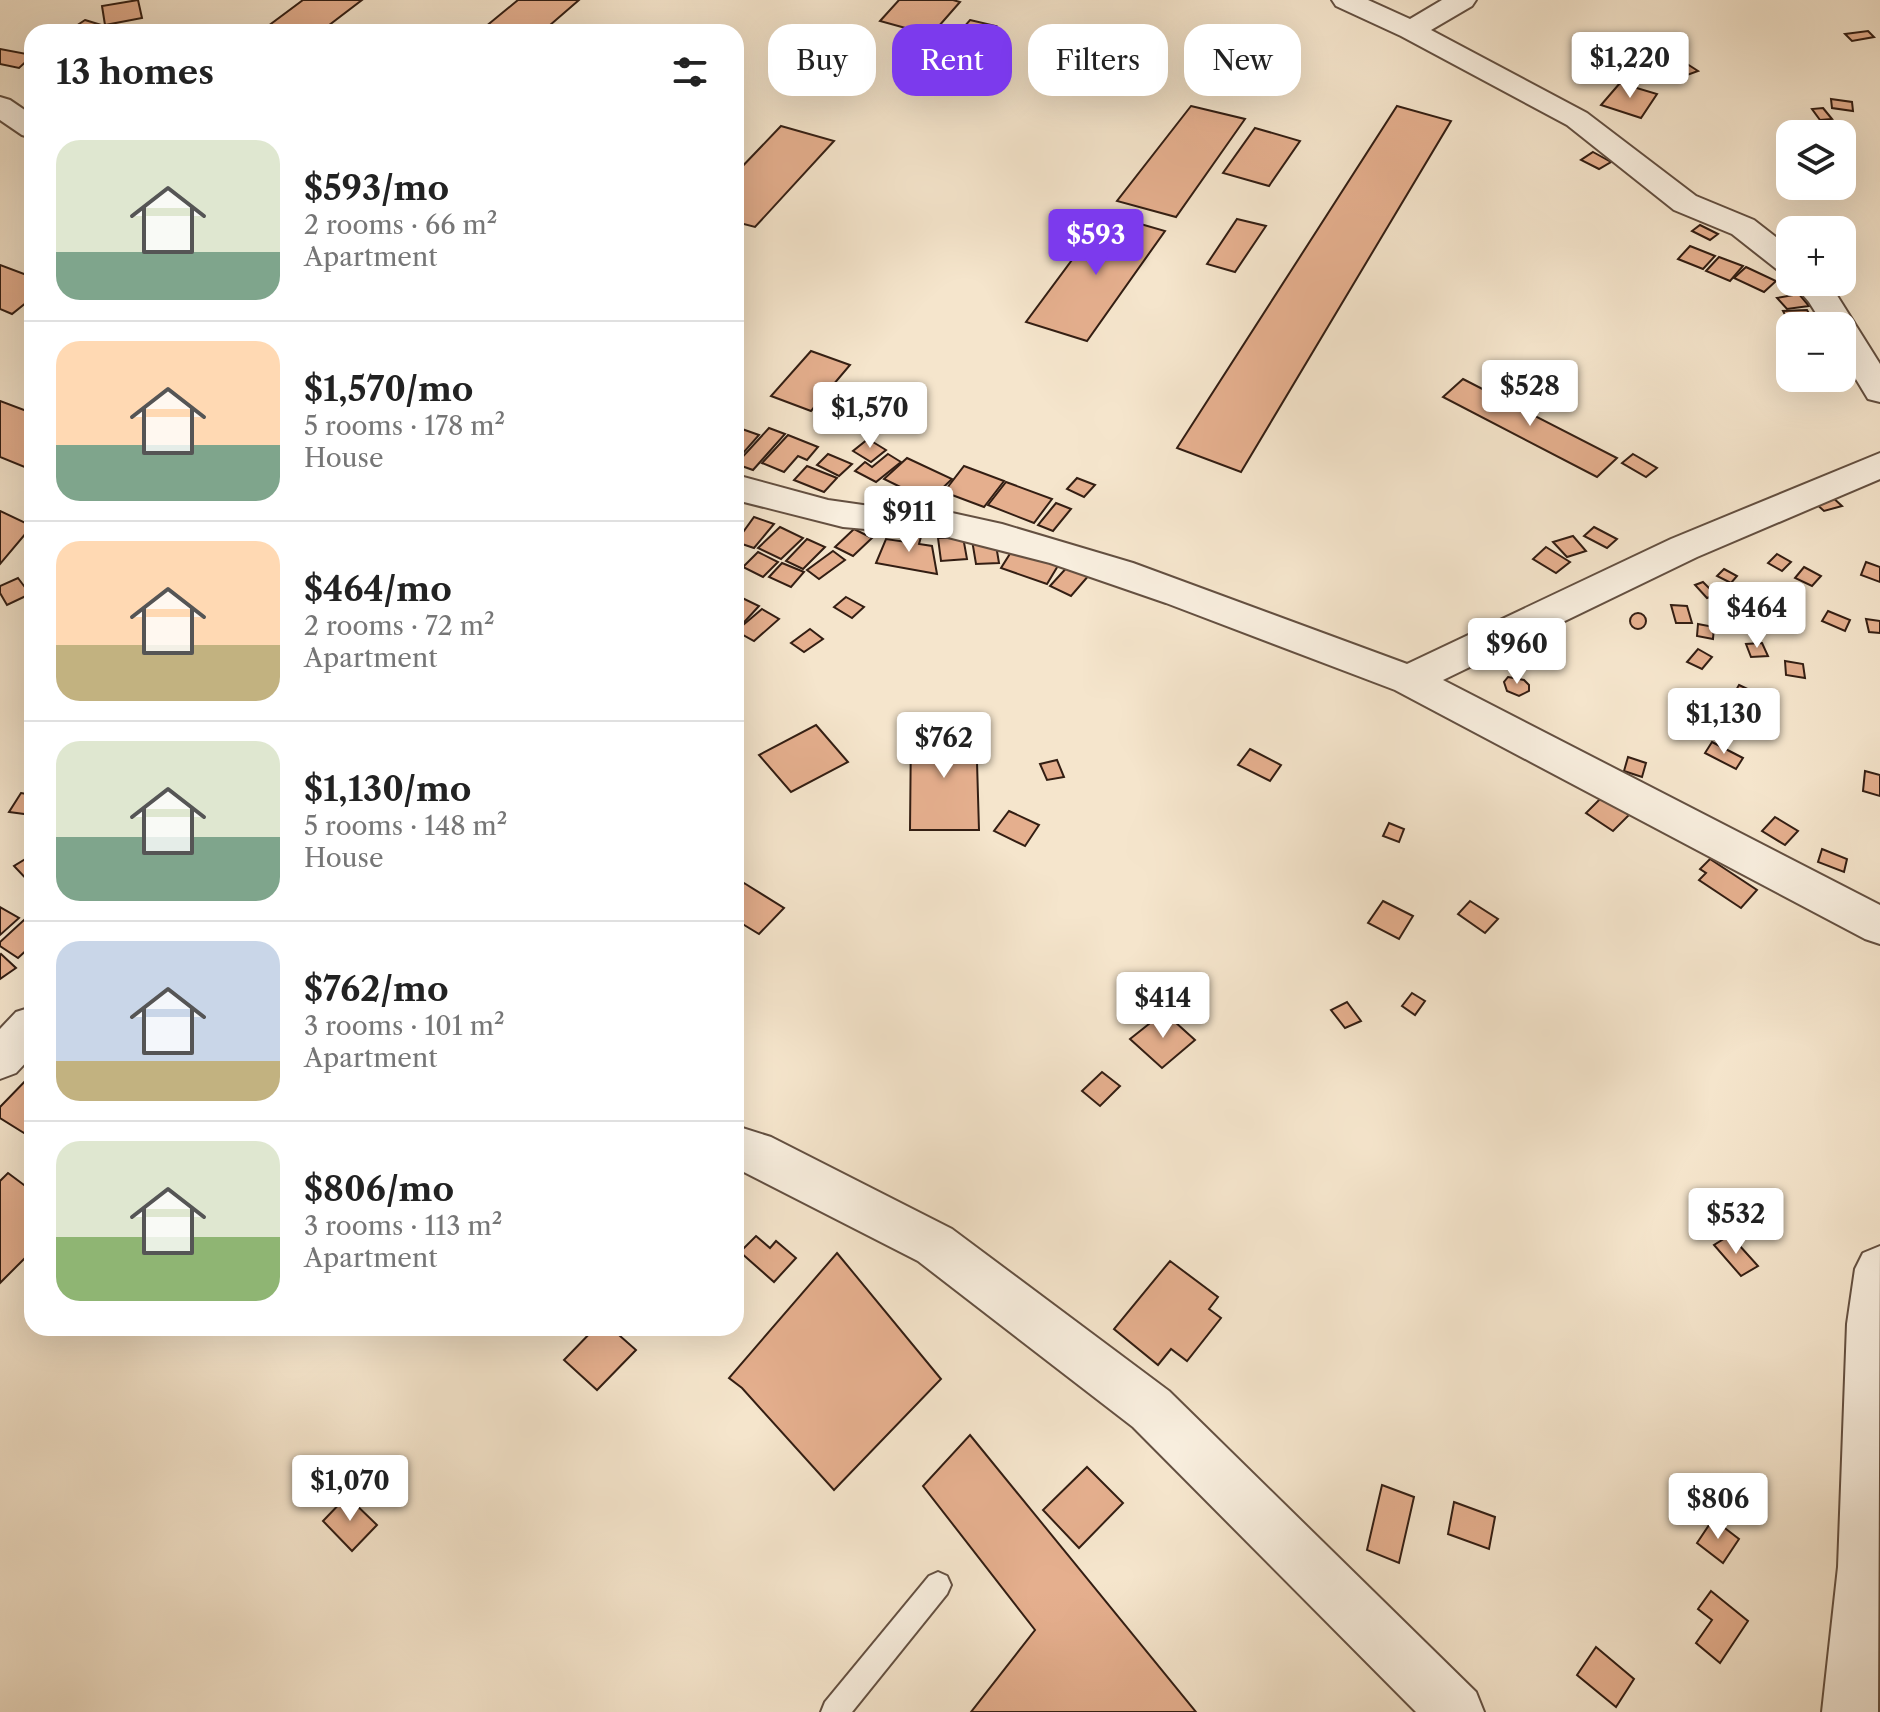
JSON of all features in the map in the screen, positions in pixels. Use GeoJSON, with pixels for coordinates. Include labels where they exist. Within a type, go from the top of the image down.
{"type":"FeatureCollection","features":[{"type":"Feature","properties":{"kind":"street"},"geometry":{"type":"LineString","coordinates":[[1346,0],[1411,30],[1577,119],[1685,203],[1743,227],[1776,253]]}},
{"type":"Feature","properties":{"kind":"street"},"geometry":{"type":"LineString","coordinates":[[1411,30],[1462,0]]}},
{"type":"Feature","properties":{"kind":"street"},"geometry":{"type":"LineString","coordinates":[[0,106],[24,123]]}},
{"type":"Feature","properties":{"kind":"street"},"geometry":{"type":"LineString","coordinates":[[1856,352],[1880,391]]}},
{"type":"Feature","properties":{"kind":"street"},"geometry":{"type":"LineString","coordinates":[[1409,680],[1684,548],[1880,465]]}},
{"type":"Feature","properties":{"kind":"street"},"geometry":{"type":"LineString","coordinates":[[744,489],[808,509],[861,518],[941,523],[1023,544],[1191,600],[1409,680],[1880,926]]}},
{"type":"Feature","properties":{"kind":"street"},"geometry":{"type":"LineString","coordinates":[[0,1059],[24,1034]]}},
{"type":"Feature","properties":{"kind":"street"},"geometry":{"type":"LineString","coordinates":[[744,1149],[935,1245],[1151,1409],[1456,1712]]}},
{"type":"Feature","properties":{"kind":"street"},"geometry":{"type":"LineString","coordinates":[[1850,1712],[1865,1567],[1872,1324],[1880,1269]]}},
{"type":"Feature","properties":{"kind":"lane"},"geometry":{"type":"LineString","coordinates":[[835,1712],[938,1585]]}},
{"type":"Feature","properties":{"kind":"building"},"geometry":{"type":"Polygon","coordinates":[[[138,0],[142,18],[105,24],[102,6],[138,0]]]}},
{"type":"Feature","properties":{"kind":"building"},"geometry":{"type":"Polygon","coordinates":[[[303,0],[362,0],[330,24],[271,24],[303,0]]]}},
{"type":"Feature","properties":{"kind":"building"},"geometry":{"type":"Polygon","coordinates":[[[518,0],[579,0],[551,24],[489,24],[518,0]]]}},
{"type":"Feature","properties":{"kind":"building"},"geometry":{"type":"Polygon","coordinates":[[[899,0],[960,2],[941,24],[892,24],[880,21],[899,0]]]}},
{"type":"Feature","properties":{"kind":"building"},"geometry":{"type":"Polygon","coordinates":[[[970,20],[987,24],[967,24],[970,20]]]}},
{"type":"Feature","properties":{"kind":"building"},"geometry":{"type":"Polygon","coordinates":[[[1868,31],[1874,37],[1852,41],[1845,34],[1868,31]]]}},
{"type":"Feature","properties":{"kind":"building"},"geometry":{"type":"Polygon","coordinates":[[[0,49],[24,54],[24,63],[19,68],[0,64],[0,49]]]}},
{"type":"Feature","properties":{"kind":"building"},"geometry":{"type":"Polygon","coordinates":[[[1684,62],[1698,71],[1671,81],[1657,71],[1684,62]]]}},
{"type":"Feature","properties":{"kind":"building"},"geometry":{"type":"Polygon","coordinates":[[[1620,83],[1657,94],[1641,118],[1601,105],[1620,83]]]}},
{"type":"Feature","properties":{"kind":"building"},"geometry":{"type":"Polygon","coordinates":[[[1831,99],[1852,102],[1853,111],[1832,108],[1831,99]]]}},
{"type":"Feature","properties":{"kind":"building"},"geometry":{"type":"Polygon","coordinates":[[[1191,106],[1245,119],[1176,217],[1117,201],[1191,106]]]}},
{"type":"Feature","properties":{"kind":"building"},"geometry":{"type":"Polygon","coordinates":[[[1397,106],[1451,121],[1241,472],[1177,448],[1397,106]]]}},
{"type":"Feature","properties":{"kind":"building"},"geometry":{"type":"Polygon","coordinates":[[[1823,108],[1832,119],[1820,120],[1812,109],[1823,108]]]}},
{"type":"Feature","properties":{"kind":"building"},"geometry":{"type":"Polygon","coordinates":[[[781,126],[834,141],[755,227],[744,224],[744,165],[781,126]]]}},
{"type":"Feature","properties":{"kind":"building"},"geometry":{"type":"Polygon","coordinates":[[[1255,128],[1300,141],[1269,186],[1223,173],[1255,128]]]}},
{"type":"Feature","properties":{"kind":"building"},"geometry":{"type":"Polygon","coordinates":[[[1593,152],[1611,162],[1599,169],[1581,160],[1593,152]]]}},
{"type":"Feature","properties":{"kind":"building"},"geometry":{"type":"Polygon","coordinates":[[[1106,214],[1165,231],[1087,341],[1026,322],[1106,214]]]}},
{"type":"Feature","properties":{"kind":"building"},"geometry":{"type":"Polygon","coordinates":[[[1237,219],[1266,226],[1235,272],[1207,264],[1237,219]]]}},
{"type":"Feature","properties":{"kind":"building"},"geometry":{"type":"Polygon","coordinates":[[[1700,225],[1718,234],[1710,240],[1692,231],[1700,225]]]}},
{"type":"Feature","properties":{"kind":"building"},"geometry":{"type":"Polygon","coordinates":[[[1690,246],[1715,256],[1703,269],[1678,259],[1690,246]]]}},
{"type":"Feature","properties":{"kind":"building"},"geometry":{"type":"Polygon","coordinates":[[[1719,257],[1743,266],[1730,281],[1706,271],[1719,257]]]}},
{"type":"Feature","properties":{"kind":"building"},"geometry":{"type":"Polygon","coordinates":[[[0,265],[24,274],[24,304],[12,314],[0,309],[0,265]]]}},
{"type":"Feature","properties":{"kind":"building"},"geometry":{"type":"Polygon","coordinates":[[[1746,267],[1776,281],[1764,292],[1734,278],[1746,267]]]}},
{"type":"Feature","properties":{"kind":"building"},"geometry":{"type":"Polygon","coordinates":[[[1801,296],[1809,306],[1787,309],[1777,298],[1801,296]]]}},
{"type":"Feature","properties":{"kind":"building"},"geometry":{"type":"Polygon","coordinates":[[[811,351],[850,365],[811,411],[771,396],[811,351]]]}},
{"type":"Feature","properties":{"kind":"building"},"geometry":{"type":"Polygon","coordinates":[[[1463,379],[1617,458],[1597,477],[1443,397],[1463,379]]]}},
{"type":"Feature","properties":{"kind":"building"},"geometry":{"type":"Polygon","coordinates":[[[0,401],[24,410],[24,467],[0,457],[0,401]]]}},
{"type":"Feature","properties":{"kind":"building"},"geometry":{"type":"Polygon","coordinates":[[[769,428],[785,434],[753,470],[744,467],[744,455],[769,428]]]}},
{"type":"Feature","properties":{"kind":"building"},"geometry":{"type":"Polygon","coordinates":[[[744,430],[759,435],[744,452],[744,430]]]}},
{"type":"Feature","properties":{"kind":"building"},"geometry":{"type":"Polygon","coordinates":[[[788,435],[818,447],[807,460],[798,456],[784,472],[762,463],[788,435]]]}},
{"type":"Feature","properties":{"kind":"building"},"geometry":{"type":"Polygon","coordinates":[[[868,439],[886,450],[871,462],[853,451],[868,439]]]}},
{"type":"Feature","properties":{"kind":"building"},"geometry":{"type":"Polygon","coordinates":[[[828,454],[852,464],[839,476],[817,465],[828,454]]]}},
{"type":"Feature","properties":{"kind":"building"},"geometry":{"type":"Polygon","coordinates":[[[888,454],[901,462],[876,482],[855,471],[865,462],[872,467],[888,454]]]}},
{"type":"Feature","properties":{"kind":"building"},"geometry":{"type":"Polygon","coordinates":[[[1633,454],[1657,468],[1646,477],[1622,463],[1633,454]]]}},
{"type":"Feature","properties":{"kind":"building"},"geometry":{"type":"Polygon","coordinates":[[[907,458],[952,479],[929,501],[884,479],[907,458]]]}},
{"type":"Feature","properties":{"kind":"building"},"geometry":{"type":"Polygon","coordinates":[[[807,466],[837,478],[824,492],[794,480],[807,466]]]}},
{"type":"Feature","properties":{"kind":"building"},"geometry":{"type":"Polygon","coordinates":[[[964,466],[1004,481],[984,507],[944,492],[964,466]]]}},
{"type":"Feature","properties":{"kind":"building"},"geometry":{"type":"Polygon","coordinates":[[[1077,478],[1095,485],[1084,497],[1067,489],[1077,478]]]}},
{"type":"Feature","properties":{"kind":"building"},"geometry":{"type":"Polygon","coordinates":[[[1006,482],[1052,499],[1034,523],[988,505],[1006,482]]]}},
{"type":"Feature","properties":{"kind":"building"},"geometry":{"type":"Polygon","coordinates":[[[1830,495],[1842,506],[1824,511],[1812,500],[1830,495]]]}},
{"type":"Feature","properties":{"kind":"building"},"geometry":{"type":"Polygon","coordinates":[[[1056,503],[1071,509],[1053,531],[1038,525],[1056,503]]]}},
{"type":"Feature","properties":{"kind":"building"},"geometry":{"type":"Polygon","coordinates":[[[0,511],[24,522],[24,536],[0,564],[0,511]]]}},
{"type":"Feature","properties":{"kind":"building"},"geometry":{"type":"Polygon","coordinates":[[[754,517],[774,524],[754,548],[744,545],[744,531],[754,517]]]}},
{"type":"Feature","properties":{"kind":"building"},"geometry":{"type":"Polygon","coordinates":[[[780,527],[803,538],[781,559],[758,548],[780,527]]]}},
{"type":"Feature","properties":{"kind":"building"},"geometry":{"type":"Polygon","coordinates":[[[1594,527],[1617,539],[1607,548],[1584,536],[1594,527]]]}},
{"type":"Feature","properties":{"kind":"building"},"geometry":{"type":"Polygon","coordinates":[[[854,529],[872,538],[853,556],[835,547],[854,529]]]}},
{"type":"Feature","properties":{"kind":"building"},"geometry":{"type":"Polygon","coordinates":[[[909,531],[922,533],[919,544],[932,546],[937,574],[876,563],[886,539],[906,542],[909,531]]]}},
{"type":"Feature","properties":{"kind":"building"},"geometry":{"type":"Polygon","coordinates":[[[1573,536],[1586,551],[1567,557],[1553,542],[1573,536]]]}},
{"type":"Feature","properties":{"kind":"building"},"geometry":{"type":"Polygon","coordinates":[[[963,537],[967,559],[941,561],[938,538],[963,537]]]}},
{"type":"Feature","properties":{"kind":"building"},"geometry":{"type":"Polygon","coordinates":[[[807,539],[825,547],[803,569],[786,561],[807,539]]]}},
{"type":"Feature","properties":{"kind":"building"},"geometry":{"type":"Polygon","coordinates":[[[995,539],[999,563],[976,564],[972,540],[995,539]]]}},
{"type":"Feature","properties":{"kind":"building"},"geometry":{"type":"Polygon","coordinates":[[[1546,547],[1570,562],[1556,573],[1533,559],[1546,547]]]}},
{"type":"Feature","properties":{"kind":"building"},"geometry":{"type":"Polygon","coordinates":[[[1013,549],[1059,564],[1047,584],[1001,568],[1013,549]]]}},
{"type":"Feature","properties":{"kind":"building"},"geometry":{"type":"Polygon","coordinates":[[[833,551],[845,560],[819,579],[807,570],[833,551]]]}},
{"type":"Feature","properties":{"kind":"building"},"geometry":{"type":"Polygon","coordinates":[[[758,552],[778,562],[763,577],[744,566],[758,552]]]}},
{"type":"Feature","properties":{"kind":"building"},"geometry":{"type":"Polygon","coordinates":[[[1777,554],[1791,562],[1782,571],[1768,563],[1777,554]]]}},
{"type":"Feature","properties":{"kind":"building"},"geometry":{"type":"Polygon","coordinates":[[[1866,562],[1880,567],[1880,582],[1861,575],[1866,562]]]}},
{"type":"Feature","properties":{"kind":"building"},"geometry":{"type":"Polygon","coordinates":[[[782,563],[804,572],[791,587],[769,577],[782,563]]]}},
{"type":"Feature","properties":{"kind":"building"},"geometry":{"type":"Polygon","coordinates":[[[1070,564],[1090,574],[1071,596],[1050,586],[1070,564]]]}},
{"type":"Feature","properties":{"kind":"building"},"geometry":{"type":"Polygon","coordinates":[[[1804,567],[1821,576],[1812,586],[1795,578],[1804,567]]]}},
{"type":"Feature","properties":{"kind":"building"},"geometry":{"type":"Polygon","coordinates":[[[1724,569],[1737,576],[1731,583],[1717,576],[1724,569]]]}},
{"type":"Feature","properties":{"kind":"building"},"geometry":{"type":"Polygon","coordinates":[[[18,578],[24,586],[24,597],[7,605],[0,593],[0,586],[18,578]]]}},
{"type":"Feature","properties":{"kind":"building"},"geometry":{"type":"Polygon","coordinates":[[[1703,582],[1716,595],[1707,598],[1695,585],[1703,582]]]}},
{"type":"Feature","properties":{"kind":"building"},"geometry":{"type":"Polygon","coordinates":[[[846,597],[864,607],[852,618],[834,607],[846,597]]]}},
{"type":"Feature","properties":{"kind":"building"},"geometry":{"type":"Polygon","coordinates":[[[744,599],[759,606],[744,622],[744,599]]]}},
{"type":"Feature","properties":{"kind":"building"},"geometry":{"type":"Polygon","coordinates":[[[1671,605],[1687,606],[1692,623],[1676,623],[1671,605]]]}},
{"type":"Feature","properties":{"kind":"building"},"geometry":{"type":"Polygon","coordinates":[[[762,609],[779,619],[754,641],[744,635],[744,624],[762,609]]]}},
{"type":"Feature","properties":{"kind":"building"},"geometry":{"type":"Polygon","coordinates":[[[1828,611],[1850,620],[1845,631],[1822,621],[1828,611]]]}},
{"type":"Feature","properties":{"kind":"building"},"geometry":{"type":"Polygon","coordinates":[[[1638,613],[1646,621],[1638,629],[1630,621],[1638,613]]]}},
{"type":"Feature","properties":{"kind":"building"},"geometry":{"type":"Polygon","coordinates":[[[1866,619],[1880,621],[1880,633],[1869,632],[1866,619]]]}},
{"type":"Feature","properties":{"kind":"building"},"geometry":{"type":"Polygon","coordinates":[[[1698,624],[1714,627],[1713,639],[1697,636],[1698,624]]]}},
{"type":"Feature","properties":{"kind":"building"},"geometry":{"type":"Polygon","coordinates":[[[810,629],[823,639],[804,652],[791,643],[810,629]]]}},
{"type":"Feature","properties":{"kind":"building"},"geometry":{"type":"Polygon","coordinates":[[[1762,643],[1768,656],[1751,657],[1746,644],[1762,643]]]}},
{"type":"Feature","properties":{"kind":"building"},"geometry":{"type":"Polygon","coordinates":[[[1698,649],[1712,657],[1702,669],[1687,662],[1698,649]]]}},
{"type":"Feature","properties":{"kind":"building"},"geometry":{"type":"Polygon","coordinates":[[[1785,661],[1803,664],[1805,678],[1786,675],[1785,661]]]}},
{"type":"Feature","properties":{"kind":"building"},"geometry":{"type":"Polygon","coordinates":[[[1508,677],[1524,680],[1529,685],[1529,691],[1519,696],[1507,691],[1504,682],[1508,677]]]}},
{"type":"Feature","properties":{"kind":"building"},"geometry":{"type":"Polygon","coordinates":[[[1739,685],[1754,692],[1748,704],[1732,697],[1739,685]]]}},
{"type":"Feature","properties":{"kind":"building"},"geometry":{"type":"Polygon","coordinates":[[[1688,691],[1711,702],[1700,716],[1678,705],[1688,691]]]}},
{"type":"Feature","properties":{"kind":"building"},"geometry":{"type":"Polygon","coordinates":[[[816,725],[848,762],[791,792],[759,755],[816,725]]]}},
{"type":"Feature","properties":{"kind":"building"},"geometry":{"type":"Polygon","coordinates":[[[911,728],[976,728],[979,830],[910,830],[911,728]]]}},
{"type":"Feature","properties":{"kind":"building"},"geometry":{"type":"Polygon","coordinates":[[[1712,742],[1743,758],[1736,769],[1705,753],[1712,742]]]}},
{"type":"Feature","properties":{"kind":"building"},"geometry":{"type":"Polygon","coordinates":[[[1250,749],[1281,765],[1270,781],[1238,765],[1250,749]]]}},
{"type":"Feature","properties":{"kind":"building"},"geometry":{"type":"Polygon","coordinates":[[[1628,757],[1646,763],[1642,777],[1624,771],[1628,757]]]}},
{"type":"Feature","properties":{"kind":"building"},"geometry":{"type":"Polygon","coordinates":[[[1057,760],[1064,777],[1047,780],[1040,764],[1057,760]]]}},
{"type":"Feature","properties":{"kind":"building"},"geometry":{"type":"Polygon","coordinates":[[[1865,771],[1880,775],[1880,796],[1863,791],[1865,771]]]}},
{"type":"Feature","properties":{"kind":"building"},"geometry":{"type":"Polygon","coordinates":[[[21,793],[24,794],[24,814],[9,812],[21,793]]]}},
{"type":"Feature","properties":{"kind":"building"},"geometry":{"type":"Polygon","coordinates":[[[1602,797],[1629,815],[1613,831],[1586,813],[1602,797]]]}},
{"type":"Feature","properties":{"kind":"building"},"geometry":{"type":"Polygon","coordinates":[[[1009,811],[1039,825],[1025,846],[994,831],[1009,811]]]}},
{"type":"Feature","properties":{"kind":"building"},"geometry":{"type":"Polygon","coordinates":[[[1775,817],[1798,831],[1785,845],[1762,831],[1775,817]]]}},
{"type":"Feature","properties":{"kind":"building"},"geometry":{"type":"Polygon","coordinates":[[[1389,823],[1404,829],[1399,842],[1383,836],[1389,823]]]}},
{"type":"Feature","properties":{"kind":"building"},"geometry":{"type":"Polygon","coordinates":[[[1822,849],[1847,859],[1844,872],[1818,862],[1822,849]]]}},
{"type":"Feature","properties":{"kind":"building"},"geometry":{"type":"Polygon","coordinates":[[[1710,859],[1757,890],[1741,908],[1699,880],[1706,873],[1700,869],[1710,859]]]}},
{"type":"Feature","properties":{"kind":"building"},"geometry":{"type":"Polygon","coordinates":[[[24,860],[24,877],[14,866],[24,860]]]}},
{"type":"Feature","properties":{"kind":"building"},"geometry":{"type":"Polygon","coordinates":[[[744,883],[784,908],[759,934],[744,925],[744,883]]]}},
{"type":"Feature","properties":{"kind":"building"},"geometry":{"type":"Polygon","coordinates":[[[1383,901],[1413,916],[1399,939],[1368,923],[1383,901]]]}},
{"type":"Feature","properties":{"kind":"building"},"geometry":{"type":"Polygon","coordinates":[[[1470,901],[1498,919],[1485,933],[1458,914],[1470,901]]]}},
{"type":"Feature","properties":{"kind":"building"},"geometry":{"type":"Polygon","coordinates":[[[0,907],[19,918],[0,935],[0,907]]]}},
{"type":"Feature","properties":{"kind":"building"},"geometry":{"type":"Polygon","coordinates":[[[24,920],[24,952],[18,958],[0,946],[0,942],[24,920]]]}},
{"type":"Feature","properties":{"kind":"building"},"geometry":{"type":"Polygon","coordinates":[[[0,955],[16,968],[0,979],[0,955]]]}},
{"type":"Feature","properties":{"kind":"building"},"geometry":{"type":"Polygon","coordinates":[[[1412,993],[1425,1001],[1415,1015],[1402,1006],[1412,993]]]}},
{"type":"Feature","properties":{"kind":"building"},"geometry":{"type":"Polygon","coordinates":[[[1347,1002],[1361,1021],[1345,1028],[1331,1010],[1347,1002]]]}},
{"type":"Feature","properties":{"kind":"building"},"geometry":{"type":"Polygon","coordinates":[[[1164,1012],[1195,1040],[1162,1068],[1130,1039],[1164,1012]]]}},
{"type":"Feature","properties":{"kind":"building"},"geometry":{"type":"Polygon","coordinates":[[[1102,1072],[1120,1086],[1100,1106],[1082,1091],[1102,1072]]]}},
{"type":"Feature","properties":{"kind":"building"},"geometry":{"type":"Polygon","coordinates":[[[24,1082],[24,1133],[0,1118],[0,1107],[24,1082]]]}},
{"type":"Feature","properties":{"kind":"building"},"geometry":{"type":"Polygon","coordinates":[[[8,1173],[24,1185],[24,1259],[0,1283],[0,1181],[8,1173]]]}},
{"type":"Feature","properties":{"kind":"building"},"geometry":{"type":"Polygon","coordinates":[[[1730,1235],[1758,1266],[1741,1276],[1714,1245],[1730,1235]]]}},
{"type":"Feature","properties":{"kind":"building"},"geometry":{"type":"Polygon","coordinates":[[[756,1236],[770,1248],[776,1241],[796,1258],[774,1282],[744,1256],[744,1248],[756,1236]]]}},
{"type":"Feature","properties":{"kind":"building"},"geometry":{"type":"Polygon","coordinates":[[[837,1253],[941,1379],[834,1490],[742,1388],[729,1378],[837,1253]]]}},
{"type":"Feature","properties":{"kind":"building"},"geometry":{"type":"Polygon","coordinates":[[[1170,1261],[1218,1297],[1209,1309],[1221,1318],[1187,1361],[1171,1349],[1158,1365],[1114,1329],[1170,1261]]]}},
{"type":"Feature","properties":{"kind":"building"},"geometry":{"type":"Polygon","coordinates":[[[587,1336],[620,1336],[636,1350],[597,1390],[564,1360],[587,1336]]]}},
{"type":"Feature","properties":{"kind":"building"},"geometry":{"type":"Polygon","coordinates":[[[970,1435],[1196,1712],[971,1712],[1035,1630],[923,1486],[970,1435]]]}},
{"type":"Feature","properties":{"kind":"building"},"geometry":{"type":"Polygon","coordinates":[[[1087,1467],[1123,1503],[1079,1548],[1043,1510],[1087,1467]]]}},
{"type":"Feature","properties":{"kind":"building"},"geometry":{"type":"Polygon","coordinates":[[[1382,1485],[1414,1497],[1399,1563],[1367,1550],[1382,1485]]]}},
{"type":"Feature","properties":{"kind":"building"},"geometry":{"type":"Polygon","coordinates":[[[347,1496],[377,1525],[352,1551],[323,1521],[347,1496]]]}},
{"type":"Feature","properties":{"kind":"building"},"geometry":{"type":"Polygon","coordinates":[[[1454,1502],[1495,1517],[1489,1549],[1448,1534],[1454,1502]]]}},
{"type":"Feature","properties":{"kind":"building"},"geometry":{"type":"Polygon","coordinates":[[[1713,1519],[1739,1539],[1723,1563],[1697,1543],[1713,1519]]]}},
{"type":"Feature","properties":{"kind":"building"},"geometry":{"type":"Polygon","coordinates":[[[1711,1591],[1748,1621],[1720,1663],[1696,1643],[1712,1620],[1698,1609],[1711,1591]]]}},
{"type":"Feature","properties":{"kind":"building"},"geometry":{"type":"Polygon","coordinates":[[[1596,1647],[1634,1679],[1616,1707],[1577,1675],[1596,1647]]]}}]}
